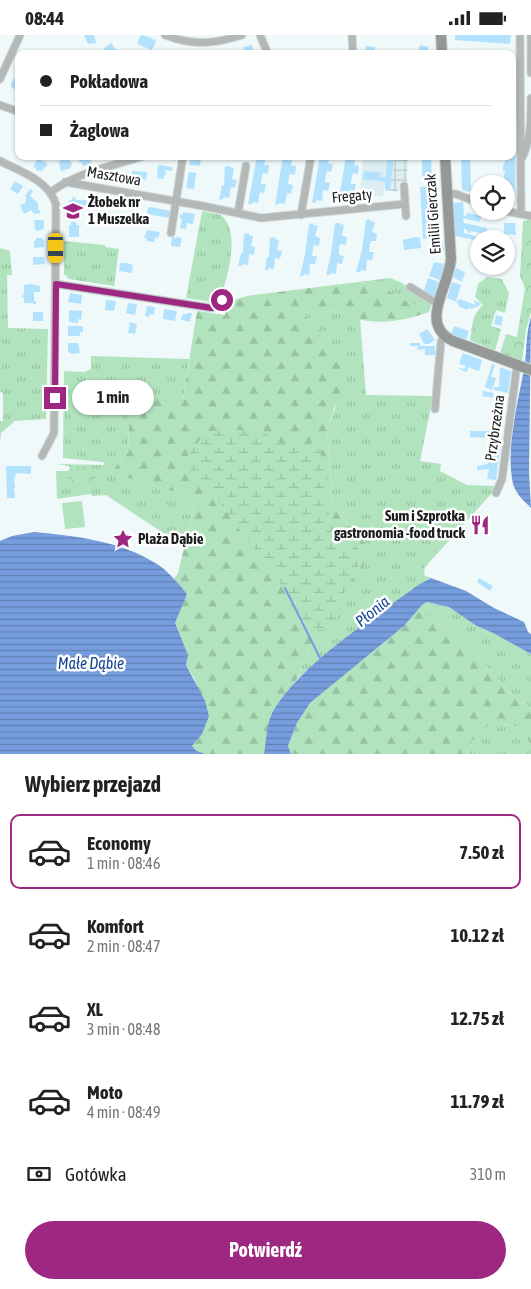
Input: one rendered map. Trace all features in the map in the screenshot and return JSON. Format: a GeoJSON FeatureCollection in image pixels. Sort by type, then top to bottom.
{"type":"FeatureCollection","features":[{"type":"Feature","properties":{"kind":"street"},"geometry":{"type":"LineString","coordinates":[[0,79],[20,35]]}},
{"type":"Feature","properties":{"kind":"street"},"geometry":{"type":"LineString","coordinates":[[165,35],[188,42],[209,44],[242,35]]}},
{"type":"Feature","properties":{"kind":"street"},"geometry":{"type":"LineString","coordinates":[[260,35],[266,50]]}},
{"type":"Feature","properties":{"kind":"street"},"geometry":{"type":"LineString","coordinates":[[352,35],[353,50]]}},
{"type":"Feature","properties":{"kind":"street"},"geometry":{"type":"LineString","coordinates":[[441,35],[442,50]]}},
{"type":"Feature","properties":{"kind":"street"},"geometry":{"type":"LineString","coordinates":[[520,35],[520,214]]}},
{"type":"Feature","properties":{"kind":"street"},"geometry":{"type":"LineString","coordinates":[[530,35],[531,73]]}},
{"type":"Feature","properties":{"kind":"street"},"geometry":{"type":"LineString","coordinates":[[521,161],[531,139],[531,98]]}},
{"type":"Feature","properties":{"kind":"street"},"geometry":{"type":"LineString","coordinates":[[0,105],[15,111]]}},
{"type":"Feature","properties":{"kind":"street"},"geometry":{"type":"LineString","coordinates":[[516,136],[531,139]]}},
{"type":"Feature","properties":{"kind":"street"},"geometry":{"type":"LineString","coordinates":[[65,182],[130,160]]}},
{"type":"Feature","properties":{"kind":"street"},"geometry":{"type":"LineString","coordinates":[[170,233],[182,160]]}},
{"type":"Feature","properties":{"kind":"street"},"geometry":{"type":"LineString","coordinates":[[301,215],[310,160]]}},
{"type":"Feature","properties":{"kind":"street","name":"Emilii Gierczak"},"geometry":{"type":"LineString","coordinates":[[444,336],[438,328],[436,321],[438,304],[451,259],[445,160]]}},
{"type":"Feature","properties":{"kind":"street"},"geometry":{"type":"LineString","coordinates":[[0,161],[40,183],[51,193],[56,205],[54,433],[42,456]]}},
{"type":"Feature","properties":{"kind":"street"},"geometry":{"type":"LineString","coordinates":[[238,213],[246,166]]}},
{"type":"Feature","properties":{"kind":"street","name":"Masztowa"},"geometry":{"type":"LineString","coordinates":[[51,193],[65,182],[202,205]]}},
{"type":"Feature","properties":{"kind":"street"},"geometry":{"type":"LineString","coordinates":[[404,186],[406,216]]}},
{"type":"Feature","properties":{"kind":"street"},"geometry":{"type":"LineString","coordinates":[[446,193],[456,194],[470,199]]}},
{"type":"Feature","properties":{"kind":"street","name":"Fregaty"},"geometry":{"type":"LineString","coordinates":[[202,205],[261,218],[405,204]]}},
{"type":"Feature","properties":{"kind":"street"},"geometry":{"type":"LineString","coordinates":[[515,213],[531,216]]}},
{"type":"Feature","properties":{"kind":"street"},"geometry":{"type":"LineString","coordinates":[[56,284],[212,308],[220,305],[224,293]]}},
{"type":"Feature","properties":{"kind":"street"},"geometry":{"type":"LineString","coordinates":[[410,287],[438,304]]}},
{"type":"Feature","properties":{"kind":"street"},"geometry":{"type":"LineString","coordinates":[[435,409],[441,341],[444,336],[523,367]]}},
{"type":"Feature","properties":{"kind":"street","name":"Przybrzeżna"},"geometry":{"type":"LineString","coordinates":[[496,493],[502,479],[523,367]]}},
{"type":"Feature","properties":{"kind":"shaded area"},"geometry":{"type":"Polygon","coordinates":[[[363,160],[394,160],[393,171],[387,171],[383,197],[360,194],[363,160]]]}},
{"type":"Feature","properties":{"kind":"shaded area"},"geometry":{"type":"Polygon","coordinates":[[[394,160],[408,160],[407,182],[399,182],[398,192],[385,190],[387,170],[393,171],[394,160]]]}},
{"type":"Feature","properties":{"kind":"green space"},"geometry":{"type":"Polygon","coordinates":[[[202,211],[221,215],[228,224],[232,240],[230,260],[222,294],[218,294],[216,300],[212,302],[186,298],[202,211]]]}},
{"type":"Feature","properties":{"kind":"green space"},"geometry":{"type":"Polygon","coordinates":[[[531,220],[531,312],[526,330],[522,361],[500,354],[506,334],[517,337],[525,288],[520,276],[523,221],[531,220]]]}},
{"type":"Feature","properties":{"kind":"green space"},"geometry":{"type":"Polygon","coordinates":[[[64,241],[105,245],[105,247],[119,249],[114,286],[69,279],[64,274],[64,241]]]}},
{"type":"Feature","properties":{"kind":"green space"},"geometry":{"type":"Polygon","coordinates":[[[0,248],[10,251],[12,275],[7,275],[8,328],[48,329],[46,419],[15,421],[1,433],[0,444],[0,421],[3,421],[3,393],[0,392],[0,248]]]}},
{"type":"Feature","properties":{"kind":"green space"},"geometry":{"type":"Polygon","coordinates":[[[487,277],[502,279],[509,293],[505,313],[496,310],[491,326],[501,329],[495,351],[470,340],[474,317],[483,305],[475,297],[478,284],[487,277]]]}},
{"type":"Feature","properties":{"kind":"green space"},"geometry":{"type":"Polygon","coordinates":[[[390,278],[402,283],[432,303],[429,312],[384,288],[358,282],[390,278]]]}},
{"type":"Feature","properties":{"kind":"green space"},"geometry":{"type":"Polygon","coordinates":[[[358,282],[384,288],[429,312],[403,319],[376,322],[358,319],[334,310],[316,306],[309,306],[304,311],[306,317],[343,352],[346,373],[327,430],[333,507],[372,551],[349,588],[301,602],[318,626],[297,679],[271,714],[264,754],[206,754],[197,751],[192,746],[202,734],[195,680],[186,665],[188,655],[174,623],[187,594],[174,579],[178,573],[196,498],[111,473],[128,450],[130,398],[183,399],[197,311],[225,315],[228,302],[247,296],[358,282]]]}},
{"type":"Feature","properties":{"kind":"green space"},"geometry":{"type":"Polygon","coordinates":[[[309,306],[320,306],[360,319],[366,395],[433,396],[420,461],[441,464],[440,471],[467,485],[495,486],[493,492],[425,567],[424,575],[431,578],[418,585],[322,657],[297,679],[318,626],[372,551],[333,507],[327,430],[335,409],[343,352],[306,317],[304,311],[309,306]]]}},
{"type":"Feature","properties":{"kind":"green space"},"geometry":{"type":"Polygon","coordinates":[[[91,356],[189,359],[183,400],[130,398],[128,450],[111,473],[196,498],[184,547],[106,495],[92,496],[91,494],[57,499],[56,471],[68,471],[70,468],[69,466],[56,464],[105,465],[103,462],[63,458],[64,371],[84,372],[91,369],[91,356]]]}},
{"type":"Feature","properties":{"kind":"green space"},"geometry":{"type":"Polygon","coordinates":[[[230,429],[265,433],[279,442],[298,445],[313,443],[319,449],[329,483],[326,490],[328,512],[364,555],[343,596],[334,629],[309,630],[273,571],[219,502],[195,482],[186,458],[207,432],[230,429]]]}},
{"type":"Feature","properties":{"kind":"green space"},"geometry":{"type":"Polygon","coordinates":[[[86,467],[92,468],[95,472],[95,481],[92,484],[78,485],[68,478],[72,470],[86,467]]]}},
{"type":"Feature","properties":{"kind":"green space"},"geometry":{"type":"Polygon","coordinates":[[[82,501],[85,527],[65,529],[62,503],[82,501]]]}},
{"type":"Feature","properties":{"kind":"green space"},"geometry":{"type":"Polygon","coordinates":[[[427,602],[449,607],[475,625],[531,654],[531,709],[507,690],[467,646],[418,609],[427,602]]]}},
{"type":"Feature","properties":{"kind":"green space"},"geometry":{"type":"Polygon","coordinates":[[[418,609],[467,646],[507,690],[531,709],[531,744],[520,727],[492,722],[471,742],[469,754],[291,754],[288,746],[297,723],[310,703],[404,626],[418,609]]]}},
{"type":"Feature","properties":{"kind":"green space"},"geometry":{"type":"Polygon","coordinates":[[[492,722],[520,727],[531,744],[531,754],[469,754],[471,742],[492,722]]]}},
{"type":"Feature","properties":{"kind":"water"},"geometry":{"type":"Polygon","coordinates":[[[531,317],[529,472],[531,508],[514,488],[511,454],[514,423],[531,317]]]}},
{"type":"Feature","properties":{"kind":"water","name":"Małe Dąbie"},"geometry":{"type":"Polygon","coordinates":[[[34,532],[98,541],[143,556],[173,577],[187,594],[175,623],[188,655],[186,665],[205,701],[209,716],[202,734],[192,746],[197,751],[206,754],[0,754],[0,541],[12,536],[34,532]]]}},
{"type":"Feature","properties":{"kind":"water"},"geometry":{"type":"Polygon","coordinates":[[[431,578],[466,591],[494,608],[524,622],[528,632],[531,634],[531,654],[475,625],[449,607],[427,602],[422,605],[404,626],[310,703],[297,723],[288,746],[291,754],[264,754],[270,717],[300,677],[338,643],[418,585],[431,578]]]}},
{"type":"Feature","properties":{"kind":"building"},"geometry":{"type":"Polygon","coordinates":[[[84,35],[94,35],[96,43],[88,44],[84,35]]]}},
{"type":"Feature","properties":{"kind":"building"},"geometry":{"type":"Polygon","coordinates":[[[141,35],[156,41],[152,50],[137,44],[141,35]]]}},
{"type":"Feature","properties":{"kind":"building"},"geometry":{"type":"Polygon","coordinates":[[[455,35],[511,35],[510,44],[455,40],[455,35]]]}},
{"type":"Feature","properties":{"kind":"building"},"geometry":{"type":"Polygon","coordinates":[[[111,43],[116,50],[104,50],[111,43]]]}},
{"type":"Feature","properties":{"kind":"building"},"geometry":{"type":"Polygon","coordinates":[[[252,45],[253,50],[244,50],[243,47],[252,45]]]}},
{"type":"Feature","properties":{"kind":"building"},"geometry":{"type":"Polygon","coordinates":[[[421,45],[428,47],[428,50],[419,50],[421,45]]]}},
{"type":"Feature","properties":{"kind":"building"},"geometry":{"type":"Polygon","coordinates":[[[366,46],[375,47],[375,50],[366,50],[366,46]]]}},
{"type":"Feature","properties":{"kind":"building"},"geometry":{"type":"Polygon","coordinates":[[[14,78],[15,78],[15,90],[10,86],[14,78]]]}},
{"type":"Feature","properties":{"kind":"building"},"geometry":{"type":"Polygon","coordinates":[[[37,160],[41,160],[48,164],[42,171],[36,170],[33,167],[37,160]]]}},
{"type":"Feature","properties":{"kind":"building"},"geometry":{"type":"Polygon","coordinates":[[[79,160],[91,160],[91,162],[85,166],[82,165],[82,162],[80,163],[79,160]]]}},
{"type":"Feature","properties":{"kind":"building"},"geometry":{"type":"Polygon","coordinates":[[[190,160],[201,160],[200,166],[189,165],[190,160]]]}},
{"type":"Feature","properties":{"kind":"building"},"geometry":{"type":"Polygon","coordinates":[[[256,160],[265,160],[264,165],[269,165],[268,174],[263,173],[261,181],[261,184],[266,184],[264,193],[260,192],[258,203],[248,204],[256,160]]]}},
{"type":"Feature","properties":{"kind":"building"},"geometry":{"type":"Polygon","coordinates":[[[282,160],[292,160],[291,165],[296,166],[295,175],[290,174],[289,176],[288,184],[293,185],[291,194],[287,193],[285,204],[279,203],[275,205],[282,160]]]}},
{"type":"Feature","properties":{"kind":"building"},"geometry":{"type":"Polygon","coordinates":[[[319,160],[329,160],[328,163],[333,164],[331,172],[327,171],[326,174],[325,182],[330,183],[328,191],[323,190],[322,201],[317,200],[312,203],[319,160]]]}},
{"type":"Feature","properties":{"kind":"building"},"geometry":{"type":"Polygon","coordinates":[[[345,160],[355,160],[354,165],[359,166],[358,174],[353,173],[351,181],[351,184],[356,184],[354,193],[349,192],[348,203],[342,202],[342,204],[338,204],[345,160]]]}},
{"type":"Feature","properties":{"kind":"building"},"geometry":{"type":"Polygon","coordinates":[[[387,160],[394,160],[390,191],[385,190],[385,182],[363,179],[364,171],[381,173],[380,177],[386,177],[387,160]]]}},
{"type":"Feature","properties":{"kind":"building"},"geometry":{"type":"Polygon","coordinates":[[[422,160],[431,160],[432,180],[422,180],[422,160]]]}},
{"type":"Feature","properties":{"kind":"building"},"geometry":{"type":"Polygon","coordinates":[[[461,160],[470,160],[469,192],[462,190],[461,160]]]}},
{"type":"Feature","properties":{"kind":"building"},"geometry":{"type":"Polygon","coordinates":[[[505,160],[516,160],[515,204],[515,175],[504,175],[505,160]]]}},
{"type":"Feature","properties":{"kind":"building"},"geometry":{"type":"Polygon","coordinates":[[[59,161],[71,161],[71,168],[61,171],[59,161]]]}},
{"type":"Feature","properties":{"kind":"building"},"geometry":{"type":"Polygon","coordinates":[[[158,165],[172,167],[172,171],[165,170],[166,175],[164,175],[164,179],[157,178],[158,165]]]}},
{"type":"Feature","properties":{"kind":"building"},"geometry":{"type":"Polygon","coordinates":[[[225,166],[234,168],[232,179],[237,180],[235,188],[231,187],[229,198],[224,197],[219,200],[222,185],[224,186],[225,166]]]}},
{"type":"Feature","properties":{"kind":"building"},"geometry":{"type":"Polygon","coordinates":[[[132,171],[147,172],[146,180],[143,179],[139,182],[138,179],[131,180],[132,171]]]}},
{"type":"Feature","properties":{"kind":"building"},"geometry":{"type":"Polygon","coordinates":[[[189,172],[196,173],[194,189],[186,188],[189,172]]]}},
{"type":"Feature","properties":{"kind":"building"},"geometry":{"type":"Polygon","coordinates":[[[129,173],[127,183],[113,181],[114,175],[124,175],[129,173]]]}},
{"type":"Feature","properties":{"kind":"building"},"geometry":{"type":"Polygon","coordinates":[[[15,181],[23,186],[18,194],[10,189],[15,181]]]}},
{"type":"Feature","properties":{"kind":"building"},"geometry":{"type":"Polygon","coordinates":[[[430,186],[430,189],[432,189],[432,215],[434,217],[432,217],[434,224],[433,232],[435,235],[434,238],[423,239],[420,187],[430,186]]]}},
{"type":"Feature","properties":{"kind":"building"},"geometry":{"type":"Polygon","coordinates":[[[30,189],[33,191],[30,196],[38,203],[40,213],[34,214],[31,210],[24,214],[20,206],[26,202],[27,198],[25,196],[30,189]]]}},
{"type":"Feature","properties":{"kind":"building"},"geometry":{"type":"Polygon","coordinates":[[[72,197],[76,198],[76,200],[98,201],[97,207],[89,207],[87,209],[87,207],[80,207],[80,215],[69,215],[69,200],[72,200],[72,197]]]}},
{"type":"Feature","properties":{"kind":"building"},"geometry":{"type":"Polygon","coordinates":[[[463,202],[464,216],[467,213],[470,214],[470,220],[463,218],[464,223],[487,228],[487,230],[470,230],[470,233],[468,233],[464,228],[464,233],[470,235],[470,239],[455,236],[452,204],[463,202]]]}},
{"type":"Feature","properties":{"kind":"building"},"geometry":{"type":"Polygon","coordinates":[[[148,208],[171,211],[169,218],[147,214],[148,208]]]}},
{"type":"Feature","properties":{"kind":"building"},"geometry":{"type":"Polygon","coordinates":[[[183,212],[195,214],[193,224],[187,223],[186,229],[180,228],[182,219],[180,219],[180,214],[183,215],[183,212]]]}},
{"type":"Feature","properties":{"kind":"building"},"geometry":{"type":"Polygon","coordinates":[[[370,219],[370,221],[375,222],[372,232],[377,234],[376,241],[371,241],[370,244],[369,252],[374,252],[372,260],[367,260],[366,271],[356,272],[362,250],[366,220],[370,219]]]}},
{"type":"Feature","properties":{"kind":"building"},"geometry":{"type":"Polygon","coordinates":[[[34,220],[44,220],[44,229],[37,231],[34,220]]]}},
{"type":"Feature","properties":{"kind":"building"},"geometry":{"type":"Polygon","coordinates":[[[71,222],[76,222],[76,225],[79,225],[79,237],[69,237],[69,225],[71,225],[71,222]]]}},
{"type":"Feature","properties":{"kind":"building"},"geometry":{"type":"Polygon","coordinates":[[[313,223],[313,225],[318,226],[315,236],[320,238],[319,246],[314,245],[313,248],[312,256],[317,256],[315,264],[310,264],[309,275],[304,274],[300,276],[309,224],[313,223]]]}},
{"type":"Feature","properties":{"kind":"building"},"geometry":{"type":"Polygon","coordinates":[[[335,223],[344,225],[342,236],[347,237],[346,245],[341,244],[339,247],[339,255],[344,256],[342,264],[337,263],[336,274],[330,273],[330,275],[326,275],[331,254],[335,223]]]}},
{"type":"Feature","properties":{"kind":"building"},"geometry":{"type":"Polygon","coordinates":[[[504,223],[515,223],[516,235],[515,230],[504,230],[504,223]]]}},
{"type":"Feature","properties":{"kind":"building"},"geometry":{"type":"Polygon","coordinates":[[[147,230],[160,232],[158,238],[155,237],[154,242],[146,241],[147,238],[144,238],[147,230]]]}},
{"type":"Feature","properties":{"kind":"building"},"geometry":{"type":"Polygon","coordinates":[[[249,233],[249,235],[253,236],[251,246],[255,247],[254,255],[249,254],[248,265],[242,264],[242,266],[238,266],[241,253],[243,253],[244,234],[249,233]]]}},
{"type":"Feature","properties":{"kind":"building"},"geometry":{"type":"Polygon","coordinates":[[[177,236],[182,239],[180,247],[171,246],[172,237],[177,238],[177,236]]]}},
{"type":"Feature","properties":{"kind":"building"},"geometry":{"type":"Polygon","coordinates":[[[275,237],[275,239],[279,240],[277,250],[282,251],[280,259],[275,258],[274,269],[268,268],[268,270],[265,270],[267,257],[269,257],[270,238],[275,237]]]}},
{"type":"Feature","properties":{"kind":"building"},"geometry":{"type":"Polygon","coordinates":[[[36,238],[44,240],[44,247],[34,248],[36,238]]]}},
{"type":"Feature","properties":{"kind":"building"},"geometry":{"type":"Polygon","coordinates":[[[420,238],[421,248],[404,250],[403,240],[420,238]]]}},
{"type":"Feature","properties":{"kind":"building"},"geometry":{"type":"Polygon","coordinates":[[[432,241],[443,242],[444,251],[433,251],[432,241]]]}},
{"type":"Feature","properties":{"kind":"building"},"geometry":{"type":"Polygon","coordinates":[[[33,257],[44,257],[45,264],[33,265],[33,257]]]}},
{"type":"Feature","properties":{"kind":"building"},"geometry":{"type":"Polygon","coordinates":[[[434,262],[445,264],[440,280],[429,276],[434,262]]]}},
{"type":"Feature","properties":{"kind":"building"},"geometry":{"type":"Polygon","coordinates":[[[120,263],[133,265],[132,273],[119,271],[120,263]]]}},
{"type":"Feature","properties":{"kind":"building"},"geometry":{"type":"Polygon","coordinates":[[[456,268],[465,272],[462,282],[453,277],[456,268]]]}},
{"type":"Feature","properties":{"kind":"building"},"geometry":{"type":"Polygon","coordinates":[[[428,278],[439,282],[434,298],[423,293],[428,278]]]}},
{"type":"Feature","properties":{"kind":"building"},"geometry":{"type":"Polygon","coordinates":[[[452,282],[461,285],[456,302],[447,298],[452,282]]]}},
{"type":"Feature","properties":{"kind":"building"},"geometry":{"type":"Polygon","coordinates":[[[24,285],[40,286],[40,292],[34,292],[36,304],[24,303],[24,297],[22,297],[24,285]]]}},
{"type":"Feature","properties":{"kind":"building"},"geometry":{"type":"Polygon","coordinates":[[[70,293],[82,295],[81,304],[68,302],[70,293]]]}},
{"type":"Feature","properties":{"kind":"building"},"geometry":{"type":"Polygon","coordinates":[[[460,299],[475,305],[474,300],[482,304],[467,310],[458,306],[459,304],[456,302],[460,299]]]}},
{"type":"Feature","properties":{"kind":"building"},"geometry":{"type":"Polygon","coordinates":[[[106,300],[116,301],[114,311],[105,310],[106,300]]]}},
{"type":"Feature","properties":{"kind":"building"},"geometry":{"type":"Polygon","coordinates":[[[128,303],[137,304],[135,315],[126,313],[128,303]]]}},
{"type":"Feature","properties":{"kind":"building"},"geometry":{"type":"Polygon","coordinates":[[[147,306],[155,307],[154,315],[145,316],[147,306]]]}},
{"type":"Feature","properties":{"kind":"building"},"geometry":{"type":"Polygon","coordinates":[[[164,309],[177,311],[175,321],[163,319],[164,309]]]}},
{"type":"Feature","properties":{"kind":"building"},"geometry":{"type":"Polygon","coordinates":[[[69,310],[82,311],[81,320],[78,319],[78,323],[69,322],[69,310]]]}},
{"type":"Feature","properties":{"kind":"building"},"geometry":{"type":"Polygon","coordinates":[[[33,312],[43,312],[43,321],[33,321],[33,312]]]}},
{"type":"Feature","properties":{"kind":"building"},"geometry":{"type":"Polygon","coordinates":[[[192,313],[190,322],[181,320],[183,314],[192,313]]]}},
{"type":"Feature","properties":{"kind":"building"},"geometry":{"type":"Polygon","coordinates":[[[496,315],[503,317],[501,326],[494,324],[496,315]]]}},
{"type":"Feature","properties":{"kind":"building"},"geometry":{"type":"Polygon","coordinates":[[[130,322],[137,324],[135,334],[128,333],[130,322]]]}},
{"type":"Feature","properties":{"kind":"building"},"geometry":{"type":"Polygon","coordinates":[[[68,326],[83,326],[83,332],[80,332],[80,336],[68,336],[68,326]]]}},
{"type":"Feature","properties":{"kind":"building"},"geometry":{"type":"Polygon","coordinates":[[[454,326],[469,331],[466,340],[451,334],[454,326]]]}},
{"type":"Feature","properties":{"kind":"building"},"geometry":{"type":"Polygon","coordinates":[[[427,329],[435,340],[429,344],[424,344],[419,334],[427,329]]]}},
{"type":"Feature","properties":{"kind":"building"},"geometry":{"type":"Polygon","coordinates":[[[68,343],[78,343],[80,353],[72,354],[68,352],[68,343]]]}},
{"type":"Feature","properties":{"kind":"building"},"geometry":{"type":"Polygon","coordinates":[[[410,343],[420,343],[420,346],[435,346],[435,355],[425,355],[425,349],[417,350],[418,346],[410,346],[410,343]]]}},
{"type":"Feature","properties":{"kind":"building"},"geometry":{"type":"Polygon","coordinates":[[[463,353],[482,360],[479,371],[468,367],[467,372],[459,369],[464,369],[466,366],[459,364],[463,353]]]}},
{"type":"Feature","properties":{"kind":"building"},"geometry":{"type":"Polygon","coordinates":[[[492,364],[495,365],[491,377],[496,378],[492,390],[485,387],[492,364]]]}},
{"type":"Feature","properties":{"kind":"building"},"geometry":{"type":"Polygon","coordinates":[[[500,367],[511,371],[508,393],[494,390],[494,387],[499,387],[500,367]]]}},
{"type":"Feature","properties":{"kind":"building"},"geometry":{"type":"Polygon","coordinates":[[[483,391],[494,393],[493,398],[482,396],[483,391]]]}},
{"type":"Feature","properties":{"kind":"building"},"geometry":{"type":"Polygon","coordinates":[[[496,407],[505,409],[503,422],[494,421],[496,407]]]}},
{"type":"Feature","properties":{"kind":"building"},"geometry":{"type":"Polygon","coordinates":[[[470,431],[489,431],[488,438],[470,437],[470,431]]]}},
{"type":"Feature","properties":{"kind":"building"},"geometry":{"type":"Polygon","coordinates":[[[494,432],[502,434],[496,480],[487,479],[489,469],[477,470],[477,466],[488,464],[494,432]]]}},
{"type":"Feature","properties":{"kind":"building"},"geometry":{"type":"Polygon","coordinates":[[[6,466],[31,466],[31,474],[16,473],[14,478],[15,498],[7,498],[6,466]]]}},
{"type":"Feature","properties":{"kind":"building"},"geometry":{"type":"Polygon","coordinates":[[[479,578],[493,586],[490,591],[477,582],[479,578]]]}},
{"type":"Feature","properties":{"kind":"waterway"},"geometry":{"type":"LineString","coordinates":[[285,588],[320,658]]}},
{"type":"Feature","properties":{"kind":"place","name":"Żłobek nr 1 Muszelka"},"geometry":{"type":"Point","coordinates":[73,211]}},
{"type":"Feature","properties":{"kind":"place","name":"Sum i Szprotka gastronomia -food truck"},"geometry":{"type":"Point","coordinates":[480,525]}},
{"type":"Feature","properties":{"kind":"place","name":"Plaża Dąbie"},"geometry":{"type":"Point","coordinates":[123,539]}},
{"type":"Feature","properties":{"kind":"route"},"geometry":{"type":"LineString","coordinates":[[55,398],[56,284],[212,308],[218,306],[222,300]]}},
{"type":"Feature","properties":{"kind":"water label","name":"Płonia"},"geometry":{"type":"Point","coordinates":[372,611]}}]}
